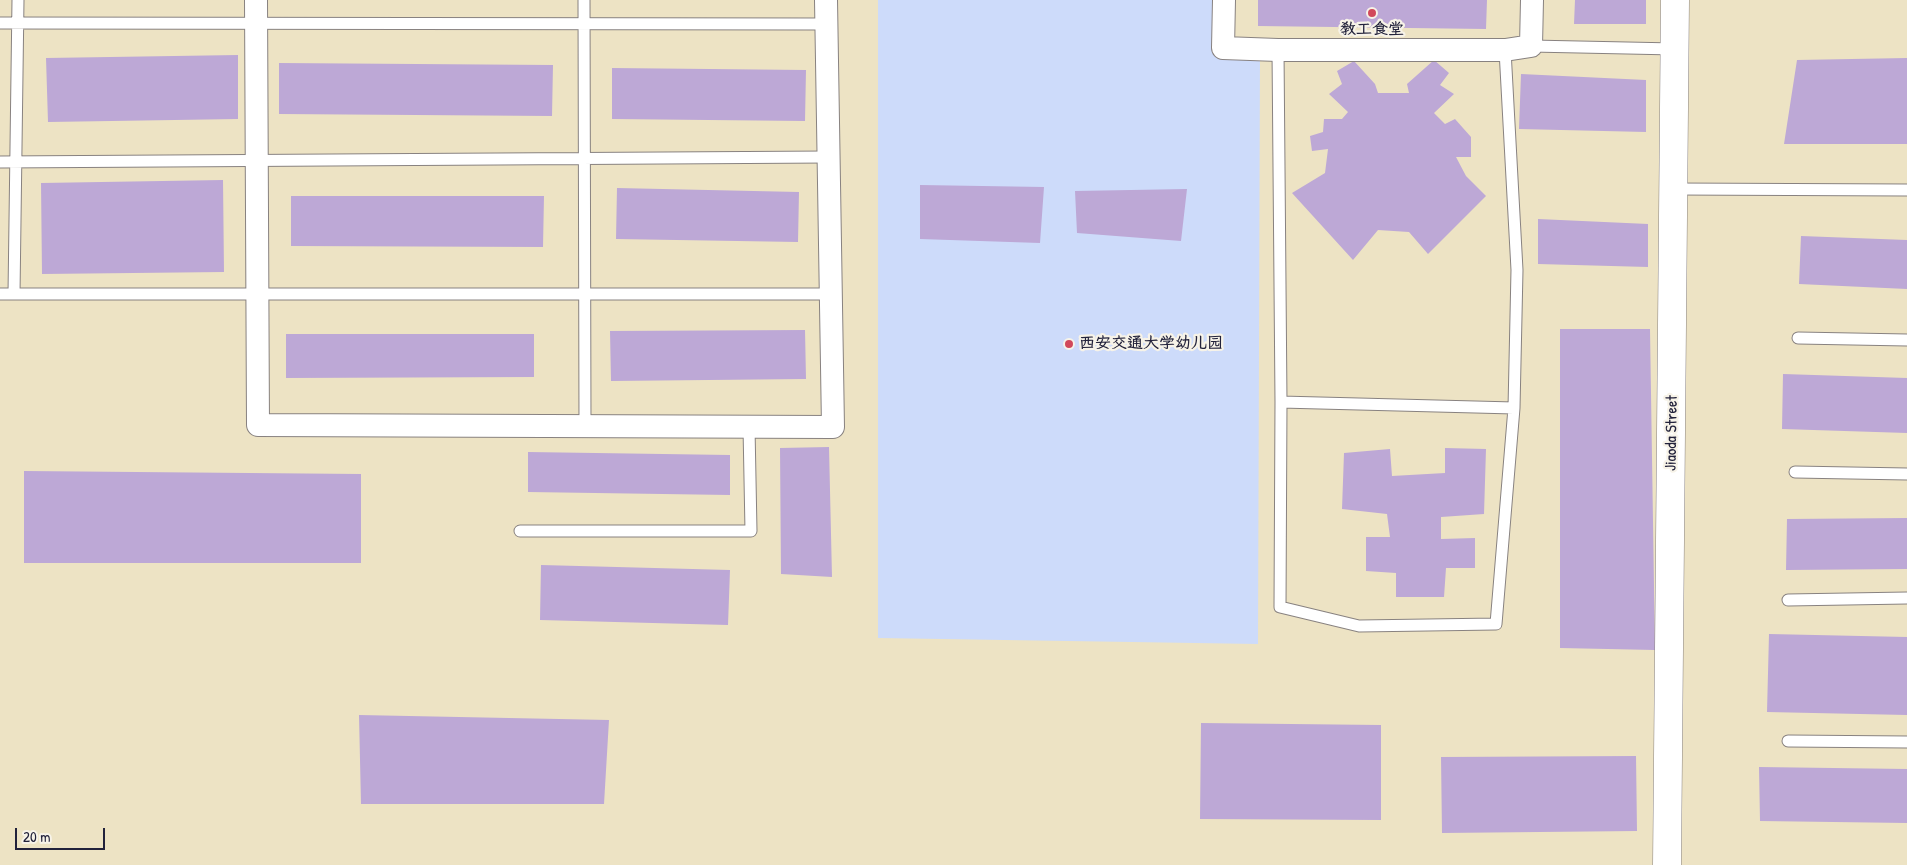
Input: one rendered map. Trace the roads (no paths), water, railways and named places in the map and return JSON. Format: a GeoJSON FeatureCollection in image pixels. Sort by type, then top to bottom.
{"type":"FeatureCollection","features":[{"type":"Feature","properties":{"kind":"street"},"geometry":{"type":"LineString","coordinates":[[256,0],[258,425],[833,427],[826,0]]}},
{"type":"Feature","properties":{"kind":"street"},"geometry":{"type":"LineString","coordinates":[[1224,0],[1223,48],[1278,50],[1505,50],[1531,46],[1532,0]]}},
{"type":"Feature","properties":{"kind":"street","name":"Jiaoda Street"},"geometry":{"type":"LineString","coordinates":[[1667,865],[1675,0]]}},
{"type":"Feature","properties":{"kind":"lane"},"geometry":{"type":"LineString","coordinates":[[14,294],[18,0]]}},
{"type":"Feature","properties":{"kind":"lane"},"geometry":{"type":"LineString","coordinates":[[584,0],[585,426]]}},
{"type":"Feature","properties":{"kind":"lane"},"geometry":{"type":"LineString","coordinates":[[0,23],[826,24]]}},
{"type":"Feature","properties":{"kind":"lane"},"geometry":{"type":"LineString","coordinates":[[1531,46],[1675,49]]}},
{"type":"Feature","properties":{"kind":"lane"},"geometry":{"type":"LineString","coordinates":[[1278,50],[1281,402],[1280,607],[1359,626],[1496,624],[1514,408],[1517,270],[1505,50]]}},
{"type":"Feature","properties":{"kind":"lane"},"geometry":{"type":"LineString","coordinates":[[0,162],[828,157]]}},
{"type":"Feature","properties":{"kind":"lane"},"geometry":{"type":"LineString","coordinates":[[1674,189],[1907,190]]}},
{"type":"Feature","properties":{"kind":"lane"},"geometry":{"type":"LineString","coordinates":[[0,294],[831,294]]}},
{"type":"Feature","properties":{"kind":"lane"},"geometry":{"type":"LineString","coordinates":[[1798,338],[1907,340]]}},
{"type":"Feature","properties":{"kind":"lane"},"geometry":{"type":"LineString","coordinates":[[1281,402],[1514,408]]}},
{"type":"Feature","properties":{"kind":"lane"},"geometry":{"type":"LineString","coordinates":[[520,531],[751,531],[749,427]]}},
{"type":"Feature","properties":{"kind":"lane"},"geometry":{"type":"LineString","coordinates":[[1795,472],[1907,474]]}},
{"type":"Feature","properties":{"kind":"lane"},"geometry":{"type":"LineString","coordinates":[[1788,600],[1907,598]]}},
{"type":"Feature","properties":{"kind":"lane"},"geometry":{"type":"LineString","coordinates":[[1788,741],[1907,742]]}},
{"type":"Feature","properties":{"kind":"place","name":"教工食堂"},"geometry":{"type":"Point","coordinates":[1372,13]}},
{"type":"Feature","properties":{"kind":"place","name":"西安交通大学幼儿园"},"geometry":{"type":"Point","coordinates":[1069,344]}}]}
